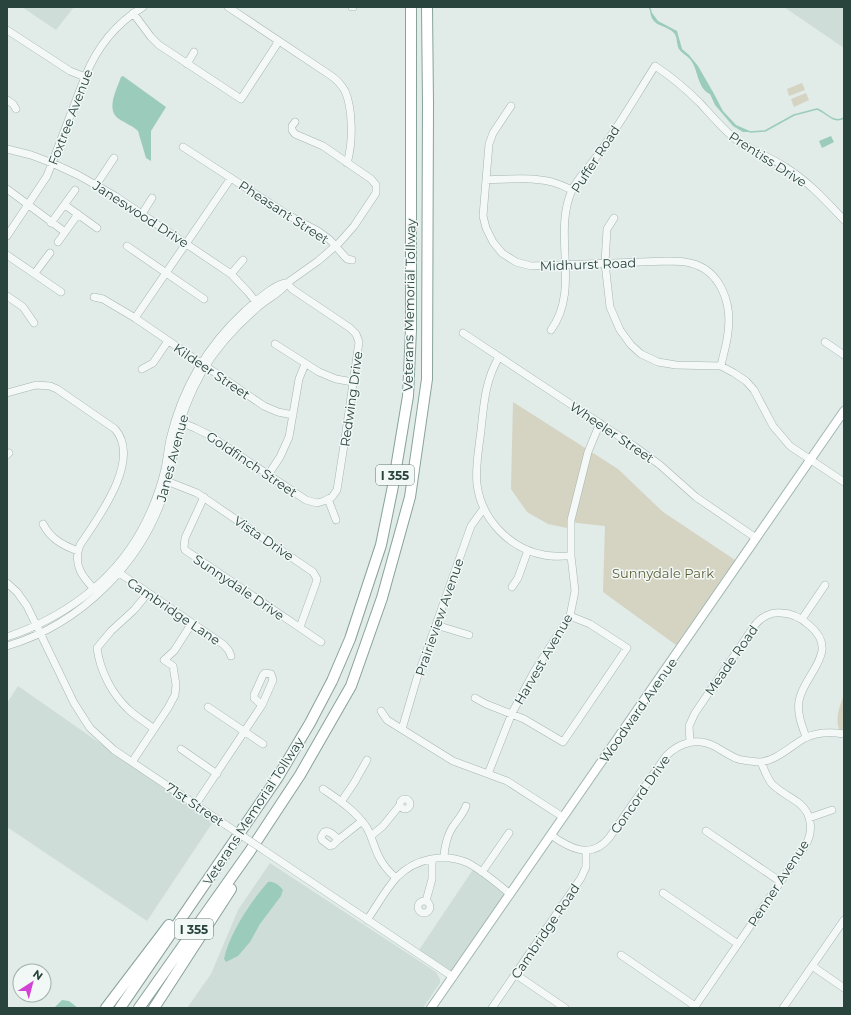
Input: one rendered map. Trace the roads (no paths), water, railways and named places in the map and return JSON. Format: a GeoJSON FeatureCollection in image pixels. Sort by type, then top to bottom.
{"type":"FeatureCollection","features":[{"type":"Feature","properties":{"kind":"highway","name":"Veterans Memorial Tollway"},"geometry":{"type":"LineString","coordinates":[[120,1008],[278,777],[321,702],[332,681],[350,639],[380,545],[393,486],[408,396],[411,330],[411,7]]}},
{"type":"Feature","properties":{"kind":"highway","name":"Veterans Memorial Tollway"},"geometry":{"type":"LineString","coordinates":[[139,1008],[250,851],[300,775],[351,686],[382,598],[410,497],[427,379],[427,7]]}},
{"type":"Feature","properties":{"kind":"highway"},"geometry":{"type":"LineString","coordinates":[[154,1008],[240,875],[250,851]]}},
{"type":"Feature","properties":{"kind":"highway"},"geometry":{"type":"LineString","coordinates":[[106,1008],[184,906],[197,896]]}},
{"type":"Feature","properties":{"kind":"main road","name":"Woodward Avenue"},"geometry":{"type":"LineString","coordinates":[[431,1008],[844,411]]}},
{"type":"Feature","properties":{"kind":"street","name":"Foxtree Avenue"},"geometry":{"type":"LineString","coordinates":[[7,236],[47,176],[84,77],[91,64],[110,34],[122,21],[143,7]]}},
{"type":"Feature","properties":{"kind":"street"},"geometry":{"type":"LineString","coordinates":[[228,7],[334,78],[345,92],[350,109],[351,144],[348,162],[323,146],[295,134],[292,130],[292,126],[295,122]]}},
{"type":"Feature","properties":{"kind":"street"},"geometry":{"type":"LineString","coordinates":[[133,13],[155,41],[241,99],[279,41]]}},
{"type":"Feature","properties":{"kind":"street"},"geometry":{"type":"LineString","coordinates":[[7,30],[70,71],[84,77]]}},
{"type":"Feature","properties":{"kind":"street"},"geometry":{"type":"LineString","coordinates":[[187,64],[194,52]]}},
{"type":"Feature","properties":{"kind":"street","name":"Puffer Road"},"geometry":{"type":"LineString","coordinates":[[551,330],[554,326],[562,303],[565,289],[564,224],[565,212],[572,190],[603,147],[655,66]]}},
{"type":"Feature","properties":{"kind":"street","name":"Prentiss Drive"},"geometry":{"type":"LineString","coordinates":[[655,66],[683,87],[722,128],[755,152],[792,172],[811,187],[844,220]]}},
{"type":"Feature","properties":{"kind":"street"},"geometry":{"type":"LineString","coordinates":[[7,100],[13,104],[16,109]]}},
{"type":"Feature","properties":{"kind":"street","name":"Midhurst Road"},"geometry":{"type":"LineString","coordinates":[[511,106],[490,140],[483,216],[492,242],[499,250],[511,259],[525,265],[539,267],[605,262],[681,261],[694,264],[710,273],[721,287],[728,306],[728,332],[721,366]]}},
{"type":"Feature","properties":{"kind":"street","name":"Pheasant Street"},"geometry":{"type":"LineString","coordinates":[[183,147],[288,215],[318,231],[330,240],[347,259],[352,260]]}},
{"type":"Feature","properties":{"kind":"street","name":"Janeswood Drive"},"geometry":{"type":"LineString","coordinates":[[7,149],[31,155],[52,163],[96,185],[231,274],[257,304]]}},
{"type":"Feature","properties":{"kind":"street"},"geometry":{"type":"LineString","coordinates":[[96,185],[114,158]]}},
{"type":"Feature","properties":{"kind":"street","name":"Janes Avenue"},"geometry":{"type":"LineString","coordinates":[[7,646],[40,633],[71,616],[116,571],[140,532],[165,481],[170,439],[178,422],[187,388],[204,364],[211,348],[228,328],[280,284],[287,283],[336,247],[349,233],[376,193],[376,185],[371,179],[348,162]]}},
{"type":"Feature","properties":{"kind":"street"},"geometry":{"type":"LineString","coordinates":[[135,318],[231,178]]}},
{"type":"Feature","properties":{"kind":"street"},"geometry":{"type":"LineString","coordinates":[[486,180],[537,180],[552,182],[572,190]]}},
{"type":"Feature","properties":{"kind":"street"},"geometry":{"type":"LineString","coordinates":[[7,189],[65,232]]}},
{"type":"Feature","properties":{"kind":"street"},"geometry":{"type":"LineString","coordinates":[[51,223],[75,190]]}},
{"type":"Feature","properties":{"kind":"street"},"geometry":{"type":"LineString","coordinates":[[142,214],[152,198]]}},
{"type":"Feature","properties":{"kind":"street"},"geometry":{"type":"LineString","coordinates":[[65,205],[97,228]]}},
{"type":"Feature","properties":{"kind":"street"},"geometry":{"type":"LineString","coordinates":[[58,242],[78,214]]}},
{"type":"Feature","properties":{"kind":"street"},"geometry":{"type":"LineString","coordinates":[[614,218],[607,230],[605,262],[610,307],[620,330],[635,350],[646,357],[663,364],[721,366],[734,373],[746,381],[757,395],[778,434],[796,451],[811,459],[844,482]]}},
{"type":"Feature","properties":{"kind":"street"},"geometry":{"type":"LineString","coordinates":[[127,246],[204,300]]}},
{"type":"Feature","properties":{"kind":"street"},"geometry":{"type":"LineString","coordinates":[[35,273],[50,253]]}},
{"type":"Feature","properties":{"kind":"street"},"geometry":{"type":"LineString","coordinates":[[7,255],[61,292]]}},
{"type":"Feature","properties":{"kind":"street"},"geometry":{"type":"LineString","coordinates":[[231,274],[244,260]]}},
{"type":"Feature","properties":{"kind":"street","name":"Redwing Drive"},"geometry":{"type":"LineString","coordinates":[[287,283],[292,289],[350,328],[354,332],[359,342],[337,490],[328,499]]}},
{"type":"Feature","properties":{"kind":"street"},"geometry":{"type":"LineString","coordinates":[[7,296],[23,307],[34,323]]}},
{"type":"Feature","properties":{"kind":"street","name":"Kildeer Street"},"geometry":{"type":"LineString","coordinates":[[94,297],[103,299],[135,318],[264,406],[278,412],[293,415]]}},
{"type":"Feature","properties":{"kind":"street","name":"Wheeler Street"},"geometry":{"type":"LineString","coordinates":[[463,333],[647,455],[696,497],[756,538]]}},
{"type":"Feature","properties":{"kind":"street"},"geometry":{"type":"LineString","coordinates":[[142,369],[153,363],[168,341]]}},
{"type":"Feature","properties":{"kind":"street"},"geometry":{"type":"LineString","coordinates":[[825,342],[844,355]]}},
{"type":"Feature","properties":{"kind":"street"},"geometry":{"type":"LineString","coordinates":[[275,344],[305,364],[328,376],[353,382]]}},
{"type":"Feature","properties":{"kind":"street"},"geometry":{"type":"LineString","coordinates":[[499,357],[492,368],[487,384],[477,462],[477,485],[484,508],[494,525],[503,535],[514,543],[528,550],[544,555],[571,556]]}},
{"type":"Feature","properties":{"kind":"street"},"geometry":{"type":"LineString","coordinates":[[268,475],[287,443],[291,430],[299,379],[305,364]]}},
{"type":"Feature","properties":{"kind":"street"},"geometry":{"type":"LineString","coordinates":[[7,394],[36,385],[53,387],[115,429],[120,435],[124,446],[124,452],[117,483],[106,506],[80,545],[78,551],[79,569],[82,576],[96,591]]}},
{"type":"Feature","properties":{"kind":"street","name":"Goldfinch Street"},"geometry":{"type":"LineString","coordinates":[[178,422],[209,435],[306,500],[317,503],[328,499]]}},
{"type":"Feature","properties":{"kind":"street","name":"Harvest Avenue"},"geometry":{"type":"LineString","coordinates":[[488,774],[512,713],[534,672],[570,616],[575,591],[570,531],[574,506],[588,452],[600,423]]}},
{"type":"Feature","properties":{"kind":"street","name":"Vista Drive"},"geometry":{"type":"LineString","coordinates":[[165,481],[191,490],[204,497],[311,570],[316,579],[316,583],[300,627]]}},
{"type":"Feature","properties":{"kind":"street","name":"Sunnydale Drive"},"geometry":{"type":"LineString","coordinates":[[204,497],[185,538],[185,550],[321,642]]}},
{"type":"Feature","properties":{"kind":"street"},"geometry":{"type":"LineString","coordinates":[[328,499],[336,520]]}},
{"type":"Feature","properties":{"kind":"street","name":"Prairieview Avenue"},"geometry":{"type":"LineString","coordinates":[[402,729],[417,678],[471,526],[484,508]]}},
{"type":"Feature","properties":{"kind":"street"},"geometry":{"type":"LineString","coordinates":[[43,524],[46,530],[58,542],[78,551]]}},
{"type":"Feature","properties":{"kind":"street"},"geometry":{"type":"LineString","coordinates":[[512,587],[518,578],[528,550]]}},
{"type":"Feature","properties":{"kind":"street","name":"Cambridge Lane"},"geometry":{"type":"LineString","coordinates":[[116,571],[224,646],[229,651],[231,656]]}},
{"type":"Feature","properties":{"kind":"street"},"geometry":{"type":"LineString","coordinates":[[806,738],[800,722],[799,702],[804,687],[820,659],[822,646],[816,632],[802,619],[826,585]]}},
{"type":"Feature","properties":{"kind":"street","name":"71st Street"},"geometry":{"type":"LineString","coordinates":[[9,588],[22,598],[74,703],[85,721],[105,742],[132,762],[453,977]]}},
{"type":"Feature","properties":{"kind":"street","name":"Janes Avenue"},"geometry":{"type":"LineString","coordinates":[[7,637],[36,626],[68,609],[96,591]]}},
{"type":"Feature","properties":{"kind":"street"},"geometry":{"type":"LineString","coordinates":[[148,593],[134,610],[95,648],[104,672],[116,695],[129,710],[154,729]]}},
{"type":"Feature","properties":{"kind":"street","name":"Meade Road"},"geometry":{"type":"LineString","coordinates":[[690,741],[689,726],[694,713],[758,622],[765,616],[776,612],[789,614],[802,619]]}},
{"type":"Feature","properties":{"kind":"street"},"geometry":{"type":"LineString","coordinates":[[475,698],[524,719],[563,742],[628,648],[590,624],[570,616]]}},
{"type":"Feature","properties":{"kind":"street"},"geometry":{"type":"LineString","coordinates":[[132,762],[175,695],[176,685],[173,666],[164,660],[174,651],[192,623]]}},
{"type":"Feature","properties":{"kind":"street"},"geometry":{"type":"LineString","coordinates":[[436,625],[469,635]]}},
{"type":"Feature","properties":{"kind":"street"},"geometry":{"type":"LineString","coordinates":[[196,804],[262,705]]}},
{"type":"Feature","properties":{"kind":"street"},"geometry":{"type":"LineString","coordinates":[[208,707],[263,744]]}},
{"type":"Feature","properties":{"kind":"street"},"geometry":{"type":"LineString","coordinates":[[381,711],[387,720],[452,761],[513,784],[563,817]]}},
{"type":"Feature","properties":{"kind":"street"},"geometry":{"type":"LineString","coordinates":[[690,741],[712,745],[738,759],[762,762],[818,733],[844,734]]}},
{"type":"Feature","properties":{"kind":"street","name":"Concord Drive"},"geometry":{"type":"LineString","coordinates":[[586,850],[598,847],[607,841],[666,756],[675,748],[690,741]]}},
{"type":"Feature","properties":{"kind":"street"},"geometry":{"type":"LineString","coordinates":[[181,749],[217,774]]}},
{"type":"Feature","properties":{"kind":"street"},"geometry":{"type":"LineString","coordinates":[[341,802],[367,760]]}},
{"type":"Feature","properties":{"kind":"street"},"geometry":{"type":"LineString","coordinates":[[762,762],[771,783],[800,804],[809,818],[832,810]]}},
{"type":"Feature","properties":{"kind":"street"},"geometry":{"type":"LineString","coordinates":[[323,789],[356,814],[362,821],[371,836],[379,857],[390,873],[396,878]]}},
{"type":"Feature","properties":{"kind":"street"},"geometry":{"type":"LineString","coordinates":[[371,836],[383,826],[400,805]]}},
{"type":"Feature","properties":{"kind":"street"},"geometry":{"type":"LineString","coordinates":[[444,858],[444,851],[451,829],[463,814],[466,806]]}},
{"type":"Feature","properties":{"kind":"street","name":"Penner Avenue"},"geometry":{"type":"LineString","coordinates":[[695,1007],[808,842],[811,822],[809,818]]}},
{"type":"Feature","properties":{"kind":"street"},"geometry":{"type":"LineString","coordinates":[[338,840],[362,821]]}},
{"type":"Feature","properties":{"kind":"street"},"geometry":{"type":"LineString","coordinates":[[706,831],[781,882]]}},
{"type":"Feature","properties":{"kind":"street"},"geometry":{"type":"LineString","coordinates":[[482,872],[509,833]]}},
{"type":"Feature","properties":{"kind":"street"},"geometry":{"type":"LineString","coordinates":[[551,835],[577,850],[586,850]]}},
{"type":"Feature","properties":{"kind":"street","name":"Cambridge Road"},"geometry":{"type":"LineString","coordinates":[[492,1008],[581,878],[586,867],[586,850]]}},
{"type":"Feature","properties":{"kind":"street"},"geometry":{"type":"LineString","coordinates":[[426,901],[432,879],[432,858]]}},
{"type":"Feature","properties":{"kind":"street"},"geometry":{"type":"LineString","coordinates":[[367,920],[396,878],[412,866],[432,858],[463,861],[482,872],[510,894]]}},
{"type":"Feature","properties":{"kind":"street"},"geometry":{"type":"LineString","coordinates":[[663,892],[738,944]]}},
{"type":"Feature","properties":{"kind":"street"},"geometry":{"type":"LineString","coordinates":[[783,1008],[844,920]]}},
{"type":"Feature","properties":{"kind":"street"},"geometry":{"type":"LineString","coordinates":[[621,955],[695,1007]]}},
{"type":"Feature","properties":{"kind":"street"},"geometry":{"type":"LineString","coordinates":[[812,966],[844,988]]}},
{"type":"Feature","properties":{"kind":"street"},"geometry":{"type":"LineString","coordinates":[[516,974],[565,1008]]}},
{"type":"Feature","properties":{"kind":"waterway"},"geometry":{"type":"LineString","coordinates":[[649,7],[651,11]]}},
{"type":"Feature","properties":{"kind":"waterway"},"geometry":{"type":"LineString","coordinates":[[750,132],[765,131],[794,115],[817,109],[833,119],[836,120],[844,118]]}},
{"type":"Feature","properties":{"kind":"park label","name":"Sunnydale Park"},"geometry":{"type":"Point","coordinates":[663,573]}}]}
